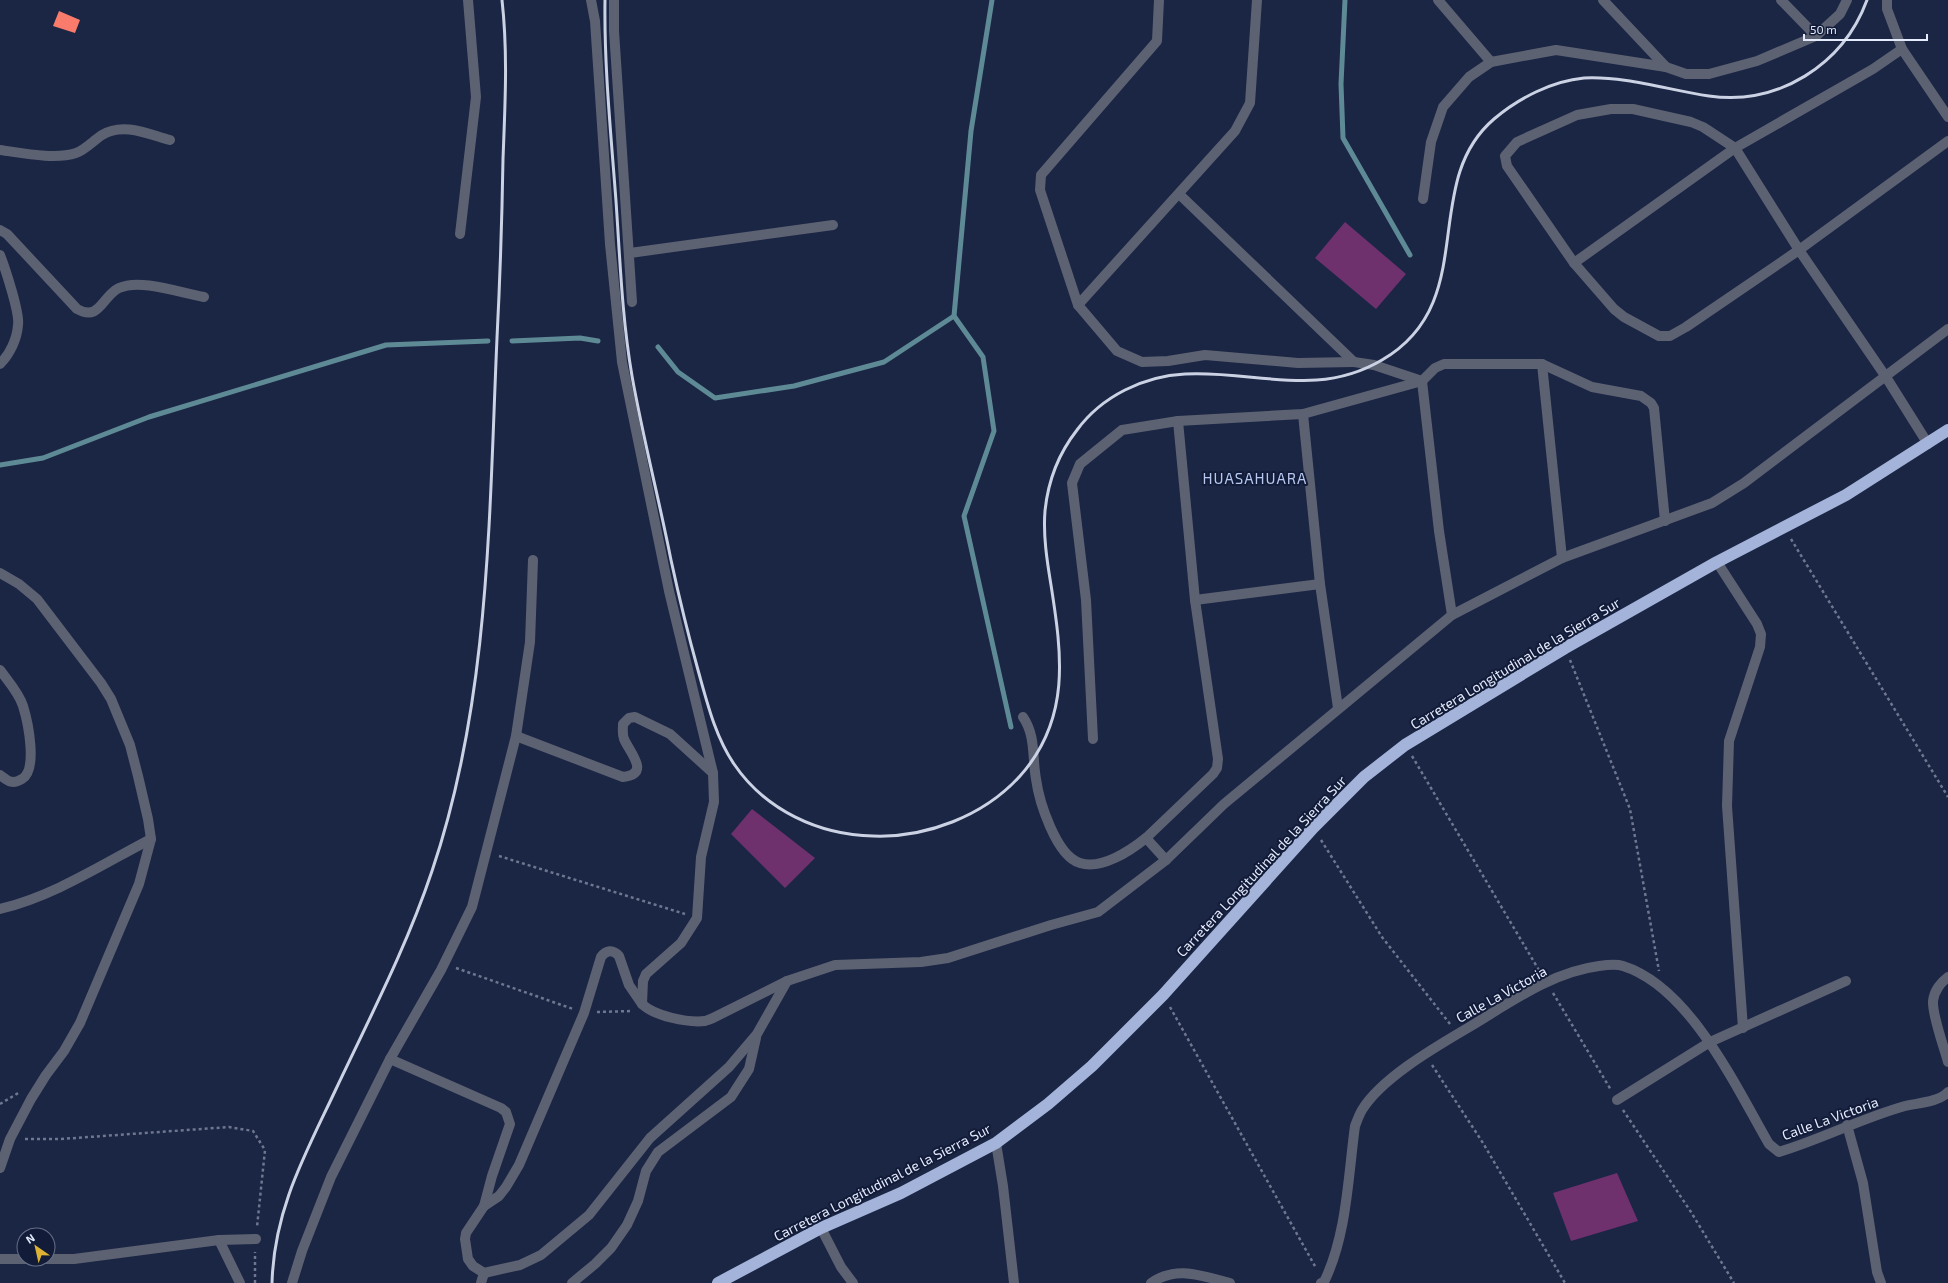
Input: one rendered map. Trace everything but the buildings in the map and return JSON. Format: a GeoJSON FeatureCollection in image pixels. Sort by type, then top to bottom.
{"type":"FeatureCollection","features":[{"type":"Feature","properties":{"kind":"highway","name":"Carretera Longitudinal de la Sierra Sur"},"geometry":{"type":"LineString","coordinates":[[718,1283],[822,1228],[901,1193],[996,1143],[1048,1104],[1092,1066],[1163,995],[1313,828],[1364,777],[1405,745],[1565,648],[1717,562],[1846,495],[1948,430]]}},
{"type":"Feature","properties":{"kind":"street"},"geometry":{"type":"LineString","coordinates":[[460,234],[476,97],[468,0]]}},
{"type":"Feature","properties":{"kind":"street"},"geometry":{"type":"LineString","coordinates":[[591,0],[595,21],[612,276],[618,333],[630,402],[669,591],[713,773],[714,802],[700,857],[697,918],[681,943],[646,974],[643,981],[645,1007]]}},
{"type":"Feature","properties":{"kind":"street"},"geometry":{"type":"LineString","coordinates":[[614,0],[614,31],[630,253],[632,302]]}},
{"type":"Feature","properties":{"kind":"street"},"geometry":{"type":"LineString","coordinates":[[1159,0],[1157,41],[1041,175],[1040,190],[1078,305],[1117,351],[1142,362],[1168,361],[1205,355],[1298,363],[1354,362],[1374,365],[1422,381]]}},
{"type":"Feature","properties":{"kind":"street"},"geometry":{"type":"LineString","coordinates":[[1078,305],[1235,131],[1250,103],[1257,0]]}},
{"type":"Feature","properties":{"kind":"street"},"geometry":{"type":"LineString","coordinates":[[1438,0],[1491,62]]}},
{"type":"Feature","properties":{"kind":"street"},"geometry":{"type":"LineString","coordinates":[[1603,0],[1666,67]]}},
{"type":"Feature","properties":{"kind":"street"},"geometry":{"type":"LineString","coordinates":[[1781,0],[1816,36]]}},
{"type":"Feature","properties":{"kind":"street"},"geometry":{"type":"LineString","coordinates":[[1423,199],[1431,142],[1443,107],[1469,77],[1491,62],[1556,50],[1666,67],[1682,73],[1697,75],[1726,70],[1757,61],[1816,36],[1840,14],[1847,0]]}},
{"type":"Feature","properties":{"kind":"street"},"geometry":{"type":"LineString","coordinates":[[1887,0],[1887,10],[1902,49],[1948,117]]}},
{"type":"Feature","properties":{"kind":"street"},"geometry":{"type":"LineString","coordinates":[[1574,263],[1735,148],[1872,69],[1902,49]]}},
{"type":"Feature","properties":{"kind":"street"},"geometry":{"type":"LineString","coordinates":[[1928,444],[1886,377],[1799,250],[1735,148],[1703,127],[1691,122],[1633,109],[1611,109],[1577,115],[1517,142],[1505,156],[1507,166],[1574,263],[1614,309],[1624,317],[1659,336],[1670,336],[1686,327],[1799,250],[1948,141]]}},
{"type":"Feature","properties":{"kind":"street"},"geometry":{"type":"LineString","coordinates":[[0,150],[45,156],[77,153],[104,134],[121,129],[134,130],[170,140]]}},
{"type":"Feature","properties":{"kind":"street"},"geometry":{"type":"LineString","coordinates":[[1179,194],[1354,362]]}},
{"type":"Feature","properties":{"kind":"street"},"geometry":{"type":"LineString","coordinates":[[630,253],[833,225]]}},
{"type":"Feature","properties":{"kind":"street"},"geometry":{"type":"LineString","coordinates":[[0,230],[7,234],[78,309],[86,314],[91,314],[96,310],[118,288],[136,283],[204,297]]}},
{"type":"Feature","properties":{"kind":"street"},"geometry":{"type":"LineString","coordinates":[[0,255],[6,272],[18,323],[14,343],[6,358],[0,364]]}},
{"type":"Feature","properties":{"kind":"street"},"geometry":{"type":"LineString","coordinates":[[612,276],[630,265]]}},
{"type":"Feature","properties":{"kind":"street"},"geometry":{"type":"LineString","coordinates":[[484,1206],[498,1196],[506,1187],[519,1165],[584,1013],[601,957],[609,951],[616,952],[622,960],[629,985],[645,1007],[679,1020],[704,1021],[786,982],[835,966],[921,962],[948,958],[1051,925],[1098,912],[1166,860],[1224,804],[1452,615],[1562,558],[1712,503],[1744,483],[1948,329]]}},
{"type":"Feature","properties":{"kind":"street"},"geometry":{"type":"LineString","coordinates":[[1093,739],[1086,600],[1072,483],[1080,464],[1122,430],[1178,421],[1303,414],[1422,381],[1435,368],[1444,364],[1542,364],[1592,387],[1641,396],[1651,403],[1654,408],[1665,521]]}},
{"type":"Feature","properties":{"kind":"street"},"geometry":{"type":"LineString","coordinates":[[1542,364],[1562,558]]}},
{"type":"Feature","properties":{"kind":"street"},"geometry":{"type":"LineString","coordinates":[[1422,381],[1439,531],[1452,615]]}},
{"type":"Feature","properties":{"kind":"street"},"geometry":{"type":"LineString","coordinates":[[1303,414],[1320,584],[1338,708]]}},
{"type":"Feature","properties":{"kind":"street"},"geometry":{"type":"LineString","coordinates":[[1024,717],[1032,736],[1035,777],[1043,808],[1059,842],[1072,859],[1079,863],[1094,864],[1119,856],[1146,838],[1213,774],[1217,768],[1218,759],[1195,600],[1178,421]]}},
{"type":"Feature","properties":{"kind":"street"},"geometry":{"type":"LineString","coordinates":[[292,1283],[302,1251],[331,1177],[390,1059],[443,964],[472,907],[516,736],[530,642],[533,560]]}},
{"type":"Feature","properties":{"kind":"street"},"geometry":{"type":"LineString","coordinates":[[1717,562],[1757,624],[1761,634],[1760,647],[1729,741],[1728,806],[1743,1028]]}},
{"type":"Feature","properties":{"kind":"street"},"geometry":{"type":"LineString","coordinates":[[0,573],[20,584],[37,599],[101,683],[111,699],[130,745],[148,819],[151,839],[139,884],[80,1023],[64,1051],[42,1081],[10,1139],[0,1168]]}},
{"type":"Feature","properties":{"kind":"street"},"geometry":{"type":"LineString","coordinates":[[1195,600],[1320,584]]}},
{"type":"Feature","properties":{"kind":"street"},"geometry":{"type":"LineString","coordinates":[[0,670],[23,706],[32,756],[28,772],[24,778],[16,782],[9,782],[0,775]]}},
{"type":"Feature","properties":{"kind":"street"},"geometry":{"type":"LineString","coordinates":[[516,736],[623,777],[630,776],[636,772],[638,767],[624,740],[623,724],[629,718],[634,717],[670,734],[713,773]]}},
{"type":"Feature","properties":{"kind":"street"},"geometry":{"type":"LineString","coordinates":[[1146,838],[1166,860]]}},
{"type":"Feature","properties":{"kind":"street"},"geometry":{"type":"LineString","coordinates":[[0,909],[25,903],[50,893],[151,839]]}},
{"type":"Feature","properties":{"kind":"street","name":"Calle La Victoria"},"geometry":{"type":"LineString","coordinates":[[1322,1282],[1334,1262],[1339,1243],[1355,1126],[1362,1110],[1379,1089],[1425,1054],[1458,1034],[1546,982],[1573,972],[1592,968],[1622,966],[1642,974],[1663,987],[1710,1042],[1769,1144],[1779,1152],[1848,1125],[1904,1106],[1939,1098],[1948,1092]]}},
{"type":"Feature","properties":{"kind":"street"},"geometry":{"type":"LineString","coordinates":[[1948,977],[1936,990],[1933,1001],[1941,1043],[1948,1062]]}},
{"type":"Feature","properties":{"kind":"street"},"geometry":{"type":"LineString","coordinates":[[390,1059],[501,1108],[506,1112],[510,1124],[492,1176],[484,1206],[466,1233],[464,1244],[468,1259],[483,1278],[520,1265],[541,1255],[589,1215],[650,1138],[729,1067],[757,1034],[786,982]]}},
{"type":"Feature","properties":{"kind":"street"},"geometry":{"type":"LineString","coordinates":[[1617,1100],[1710,1042],[1846,982]]}},
{"type":"Feature","properties":{"kind":"street"},"geometry":{"type":"LineString","coordinates":[[572,1283],[595,1264],[611,1248],[627,1224],[638,1201],[646,1171],[658,1152],[731,1096],[749,1068],[757,1034]]}},
{"type":"Feature","properties":{"kind":"street"},"geometry":{"type":"LineString","coordinates":[[1848,1125],[1863,1183],[1877,1272],[1881,1283]]}},
{"type":"Feature","properties":{"kind":"street"},"geometry":{"type":"LineString","coordinates":[[996,1143],[1003,1186],[1014,1283]]}},
{"type":"Feature","properties":{"kind":"street"},"geometry":{"type":"LineString","coordinates":[[822,1228],[842,1267],[853,1283]]}},
{"type":"Feature","properties":{"kind":"street"},"geometry":{"type":"LineString","coordinates":[[0,1259],[74,1259],[219,1240],[256,1239]]}},
{"type":"Feature","properties":{"kind":"street"},"geometry":{"type":"LineString","coordinates":[[219,1240],[240,1283]]}},
{"type":"Feature","properties":{"kind":"street"},"geometry":{"type":"LineString","coordinates":[[1151,1283],[1162,1276],[1174,1273],[1189,1273],[1230,1283]]}},
{"type":"Feature","properties":{"kind":"path"},"geometry":{"type":"LineString","coordinates":[[1785,528],[1948,797]]}},
{"type":"Feature","properties":{"kind":"path"},"geometry":{"type":"LineString","coordinates":[[1565,648],[1630,809],[1663,987]]}},
{"type":"Feature","properties":{"kind":"path"},"geometry":{"type":"LineString","coordinates":[[1405,745],[1617,1100],[1734,1283]]}},
{"type":"Feature","properties":{"kind":"path"},"geometry":{"type":"LineString","coordinates":[[1313,828],[1382,937],[1458,1034]]}},
{"type":"Feature","properties":{"kind":"path"},"geometry":{"type":"LineString","coordinates":[[487,852],[697,918]]}},
{"type":"Feature","properties":{"kind":"path"},"geometry":{"type":"LineString","coordinates":[[443,964],[584,1013],[645,1007]]}},
{"type":"Feature","properties":{"kind":"path"},"geometry":{"type":"LineString","coordinates":[[1163,995],[1322,1282]]}},
{"type":"Feature","properties":{"kind":"path"},"geometry":{"type":"LineString","coordinates":[[1425,1054],[1483,1143],[1565,1283]]}},
{"type":"Feature","properties":{"kind":"path"},"geometry":{"type":"LineString","coordinates":[[10,1139],[62,1139],[229,1127],[253,1131],[265,1150],[256,1239],[255,1283]]}},
{"type":"Feature","properties":{"kind":"shaded area"},"geometry":{"type":"Polygon","coordinates":[[[1345,222],[1406,274],[1376,309],[1315,258],[1345,222]]]}},
{"type":"Feature","properties":{"kind":"shaded area"},"geometry":{"type":"Polygon","coordinates":[[[752,809],[815,858],[785,888],[731,834],[752,809]]]}},
{"type":"Feature","properties":{"kind":"shaded area"},"geometry":{"type":"Polygon","coordinates":[[[1617,1173],[1638,1221],[1571,1241],[1553,1193],[1617,1173]]]}},
{"type":"Feature","properties":{"kind":"waterway"},"geometry":{"type":"LineString","coordinates":[[992,0],[971,131],[954,316],[983,357],[994,431],[964,516],[1011,727]]}},
{"type":"Feature","properties":{"kind":"waterway"},"geometry":{"type":"LineString","coordinates":[[1345,0],[1341,84],[1343,138],[1410,255]]}},
{"type":"Feature","properties":{"kind":"waterway"},"geometry":{"type":"LineString","coordinates":[[658,347],[678,372],[715,398],[794,386],[884,362],[954,316]]}},
{"type":"Feature","properties":{"kind":"waterway"},"geometry":{"type":"LineString","coordinates":[[512,341],[580,338],[598,341]]}},
{"type":"Feature","properties":{"kind":"waterway"},"geometry":{"type":"LineString","coordinates":[[0,465],[43,458],[149,417],[386,345],[488,341]]}},
{"type":"Feature","properties":{"kind":"railway"},"geometry":{"type":"LineString","coordinates":[[272,1283],[278,1231],[293,1183],[313,1137],[400,954],[422,899],[432,871],[451,806],[466,741],[476,674],[483,608],[492,473],[505,99],[505,40],[502,0]]}},
{"type":"Feature","properties":{"kind":"railway"},"geometry":{"type":"LineString","coordinates":[[605,0],[608,100],[622,288],[632,376],[674,574],[708,706],[727,753],[734,764],[761,795],[777,807],[813,825],[853,835],[873,836],[893,836],[933,828],[953,822],[989,803],[1006,790],[1020,776],[1036,754],[1048,732],[1055,709],[1059,685],[1059,661],[1058,636],[1045,539],[1046,500],[1055,468],[1065,448],[1077,430],[1099,407],[1125,390],[1154,379],[1170,376],[1185,374],[1211,374],[1309,381],[1333,378],[1357,372],[1382,360],[1412,336],[1431,307],[1441,275],[1458,176],[1471,146],[1494,119],[1504,111],[1514,104],[1548,87],[1584,78],[1631,81],[1709,96],[1735,97],[1759,94],[1783,87],[1805,76],[1825,62],[1842,44],[1856,23],[1867,0]]}},
{"type":"Feature","properties":{"kind":"district","name":"HUASAHUARA"},"geometry":{"type":"Point","coordinates":[1255,478]}}]}
